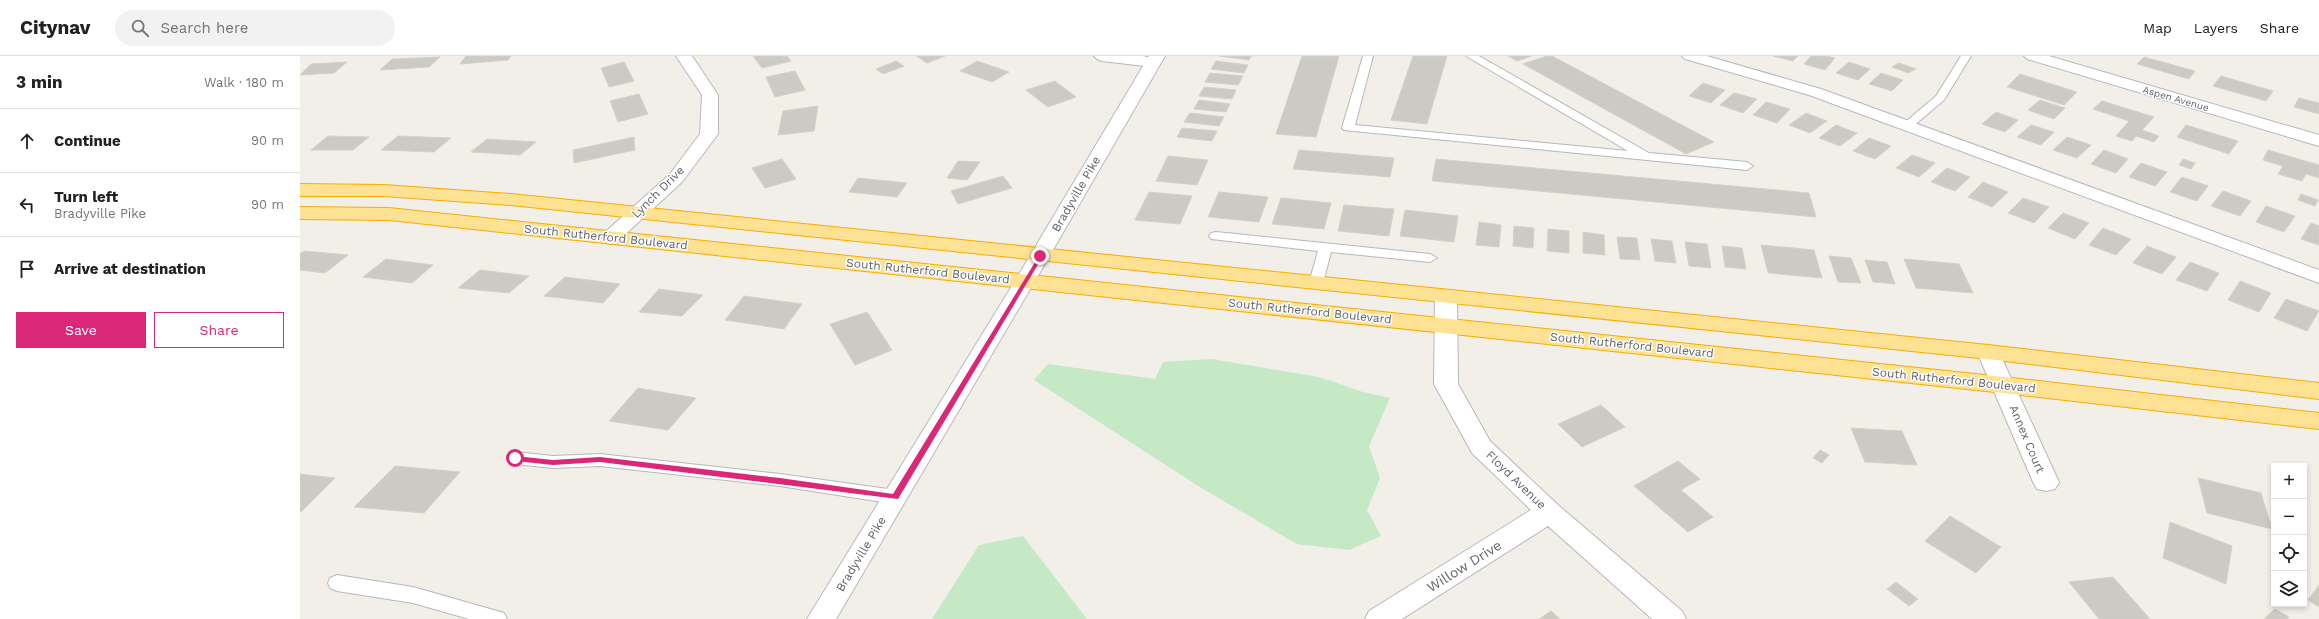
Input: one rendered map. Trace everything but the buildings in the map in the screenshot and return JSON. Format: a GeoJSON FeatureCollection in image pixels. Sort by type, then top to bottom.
{"type":"FeatureCollection","features":[{"type":"Feature","properties":{"kind":"highway"},"geometry":{"type":"LineString","coordinates":[[300,190],[335,188],[459,196],[637,213],[1040,256],[1988,352],[2319,391]]}},
{"type":"Feature","properties":{"kind":"highway","name":"South Rutherford Boulevard"},"geometry":{"type":"LineString","coordinates":[[300,213],[389,214],[1445,325],[2004,385],[2319,421]]}},
{"type":"Feature","properties":{"kind":"street","name":"Lynch Drive"},"geometry":{"type":"LineString","coordinates":[[610,238],[676,178],[709,134],[710,95],[684,56]]}},
{"type":"Feature","properties":{"kind":"street"},"geometry":{"type":"LineString","coordinates":[[1102,56],[1155,59]]}},
{"type":"Feature","properties":{"kind":"street"},"geometry":{"type":"LineString","coordinates":[[1690,56],[1815,92],[2319,277]]}},
{"type":"Feature","properties":{"kind":"street","name":"Aspen Avenue"},"geometry":{"type":"LineString","coordinates":[[2032,56],[2319,141]]}},
{"type":"Feature","properties":{"kind":"street","name":"Bradyville Pike"},"geometry":{"type":"LineString","coordinates":[[822,619],[1040,256],[1155,59]]}},
{"type":"Feature","properties":{"kind":"street","name":"Floyd Avenue"},"geometry":{"type":"LineString","coordinates":[[1446,296],[1446,384],[1482,447],[1549,512],[1672,619]]}},
{"type":"Feature","properties":{"kind":"street","name":"Annex Court"},"geometry":{"type":"LineString","coordinates":[[1988,352],[2046,482]]}},
{"type":"Feature","properties":{"kind":"street","name":"Willow Drive"},"geometry":{"type":"LineString","coordinates":[[1379,619],[1549,512]]}},
{"type":"Feature","properties":{"kind":"lane"},"geometry":{"type":"LineString","coordinates":[[1368,56],[1348,128],[1747,166]]}},
{"type":"Feature","properties":{"kind":"lane"},"geometry":{"type":"LineString","coordinates":[[1471,56],[1646,156]]}},
{"type":"Feature","properties":{"kind":"lane"},"geometry":{"type":"LineString","coordinates":[[1907,126],[1940,98],[1966,56]]}},
{"type":"Feature","properties":{"kind":"lane"},"geometry":{"type":"LineString","coordinates":[[1216,236],[1430,258]]}},
{"type":"Feature","properties":{"kind":"lane"},"geometry":{"type":"LineString","coordinates":[[1316,283],[1326,247]]}},
{"type":"Feature","properties":{"kind":"lane"},"geometry":{"type":"LineString","coordinates":[[515,458],[553,462],[600,460],[780,480],[895,497]]}},
{"type":"Feature","properties":{"kind":"lane"},"geometry":{"type":"LineString","coordinates":[[337,583],[413,595],[496,619]]}},
{"type":"Feature","properties":{"kind":"green space"},"geometry":{"type":"Polygon","coordinates":[[[1212,359],[1319,377],[1363,392],[1390,398],[1369,446],[1380,478],[1367,510],[1381,536],[1349,550],[1297,544],[1203,489],[1034,380],[1048,364],[1155,379],[1163,362],[1212,359]]]}},
{"type":"Feature","properties":{"kind":"green space"},"geometry":{"type":"Polygon","coordinates":[[[1023,536],[1087,619],[932,619],[979,545],[1023,536]]]}},
{"type":"Feature","properties":{"kind":"route"},"geometry":{"type":"LineString","coordinates":[[515,458],[553,462],[600,460],[780,480],[895,497],[1040,256]]}}]}
